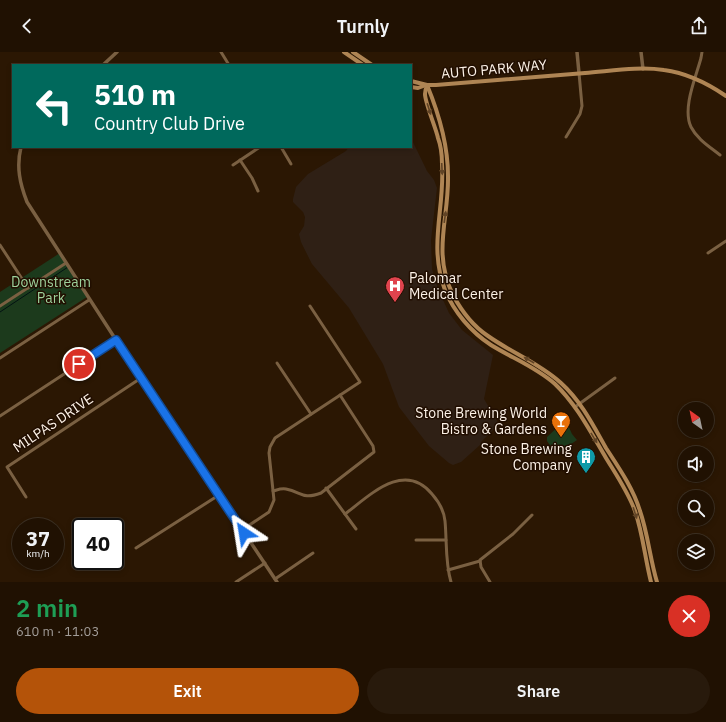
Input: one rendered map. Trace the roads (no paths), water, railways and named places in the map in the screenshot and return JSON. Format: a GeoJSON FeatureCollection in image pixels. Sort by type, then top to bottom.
{"type":"FeatureCollection","features":[{"type":"Feature","properties":{"kind":"main road"},"geometry":{"type":"LineString","coordinates":[[344,52],[362,64]]}},
{"type":"Feature","properties":{"kind":"main road"},"geometry":{"type":"LineString","coordinates":[[353,52],[371,64]]}},
{"type":"Feature","properties":{"kind":"main road","name":"AUTO PARK WAY"},"geometry":{"type":"LineString","coordinates":[[412,87],[418,88],[427,85],[643,69],[665,70],[695,79],[726,96]]}},
{"type":"Feature","properties":{"kind":"main road","name":"AUTO PARK WAY"},"geometry":{"type":"LineString","coordinates":[[412,81],[427,85]]}},
{"type":"Feature","properties":{"kind":"main road"},"geometry":{"type":"LineString","coordinates":[[427,85],[442,130],[446,150],[448,182],[442,251],[445,271],[452,293],[467,316],[487,336],[543,368],[562,384],[580,404],[633,492],[642,518],[657,582]]}},
{"type":"Feature","properties":{"kind":"main road"},"geometry":{"type":"LineString","coordinates":[[427,85],[425,96],[438,138],[443,171],[443,191],[437,238],[437,259],[442,281],[449,298],[464,321],[476,333],[490,344],[530,366],[547,378],[575,407],[627,493],[636,516],[652,582]]}},
{"type":"Feature","properties":{"kind":"main road"},"geometry":{"type":"LineString","coordinates":[[646,562],[652,560]]}},
{"type":"Feature","properties":{"kind":"street"},"geometry":{"type":"LineString","coordinates":[[104,64],[117,52]]}},
{"type":"Feature","properties":{"kind":"street"},"geometry":{"type":"LineString","coordinates":[[221,52],[227,64]]}},
{"type":"Feature","properties":{"kind":"street"},"geometry":{"type":"LineString","coordinates":[[566,137],[580,114],[582,106],[577,52]]}},
{"type":"Feature","properties":{"kind":"street"},"geometry":{"type":"LineString","coordinates":[[641,52],[643,69]]}},
{"type":"Feature","properties":{"kind":"street"},"geometry":{"type":"LineString","coordinates":[[702,52],[688,109],[691,126],[698,136],[720,155]]}},
{"type":"Feature","properties":{"kind":"street"},"geometry":{"type":"LineString","coordinates":[[21,148],[19,173],[21,186],[27,202],[89,300],[276,580],[313,553]]}},
{"type":"Feature","properties":{"kind":"street"},"geometry":{"type":"LineString","coordinates":[[233,165],[258,148]]}},
{"type":"Feature","properties":{"kind":"street"},"geometry":{"type":"LineString","coordinates":[[282,148],[291,164]]}},
{"type":"Feature","properties":{"kind":"street"},"geometry":{"type":"LineString","coordinates":[[240,160],[258,190]]}},
{"type":"Feature","properties":{"kind":"street"},"geometry":{"type":"LineString","coordinates":[[708,253],[726,241]]}},
{"type":"Feature","properties":{"kind":"street"},"geometry":{"type":"LineString","coordinates":[[0,245],[28,288]]}},
{"type":"Feature","properties":{"kind":"street"},"geometry":{"type":"LineString","coordinates":[[0,306],[66,263]]}},
{"type":"Feature","properties":{"kind":"street"},"geometry":{"type":"LineString","coordinates":[[0,358],[89,300]]}},
{"type":"Feature","properties":{"kind":"street"},"geometry":{"type":"LineString","coordinates":[[242,530],[270,512],[274,500],[269,453],[270,447],[279,434],[360,382],[310,306]]}},
{"type":"Feature","properties":{"kind":"street"},"geometry":{"type":"LineString","coordinates":[[0,416],[116,340]]}},
{"type":"Feature","properties":{"kind":"street"},"geometry":{"type":"LineString","coordinates":[[277,363],[311,414]]}},
{"type":"Feature","properties":{"kind":"street","name":"MILPAS DRIVE"},"geometry":{"type":"LineString","coordinates":[[26,497],[6,467],[141,378]]}},
{"type":"Feature","properties":{"kind":"street"},"geometry":{"type":"LineString","coordinates":[[575,407],[615,378]]}},
{"type":"Feature","properties":{"kind":"street"},"geometry":{"type":"LineString","coordinates":[[273,491],[287,489],[298,494],[312,496],[320,493],[374,452],[373,446],[340,395]]}},
{"type":"Feature","properties":{"kind":"street"},"geometry":{"type":"LineString","coordinates":[[345,514],[381,486],[404,480],[422,485],[439,503],[444,512],[446,520],[448,570],[451,582]]}},
{"type":"Feature","properties":{"kind":"street"},"geometry":{"type":"LineString","coordinates":[[326,488],[356,529]]}},
{"type":"Feature","properties":{"kind":"street"},"geometry":{"type":"LineString","coordinates":[[136,548],[219,495]]}},
{"type":"Feature","properties":{"kind":"street"},"geometry":{"type":"LineString","coordinates":[[448,570],[480,561],[513,534],[532,515]]}},
{"type":"Feature","properties":{"kind":"street"},"geometry":{"type":"LineString","coordinates":[[416,540],[446,540]]}},
{"type":"Feature","properties":{"kind":"street"},"geometry":{"type":"LineString","coordinates":[[480,561],[480,567],[490,582]]}},
{"type":"Feature","properties":{"kind":"street"},"geometry":{"type":"LineString","coordinates":[[236,582],[265,563]]}},
{"type":"Feature","properties":{"kind":"waterway"},"geometry":{"type":"LineString","coordinates":[[0,312],[68,267]]}},
{"type":"Feature","properties":{"kind":"place","name":"Palomar Medical Center"},"geometry":{"type":"Point","coordinates":[395,303]}},
{"type":"Feature","properties":{"kind":"place","name":"Stone Brewing World Bistro & Gardens"},"geometry":{"type":"Point","coordinates":[561,438]}},
{"type":"Feature","properties":{"kind":"place","name":"Stone Brewing Company"},"geometry":{"type":"Point","coordinates":[586,474]}},
{"type":"Feature","properties":{"kind":"park label","name":"Downstream Park"},"geometry":{"type":"Point","coordinates":[51,290]}}]}
